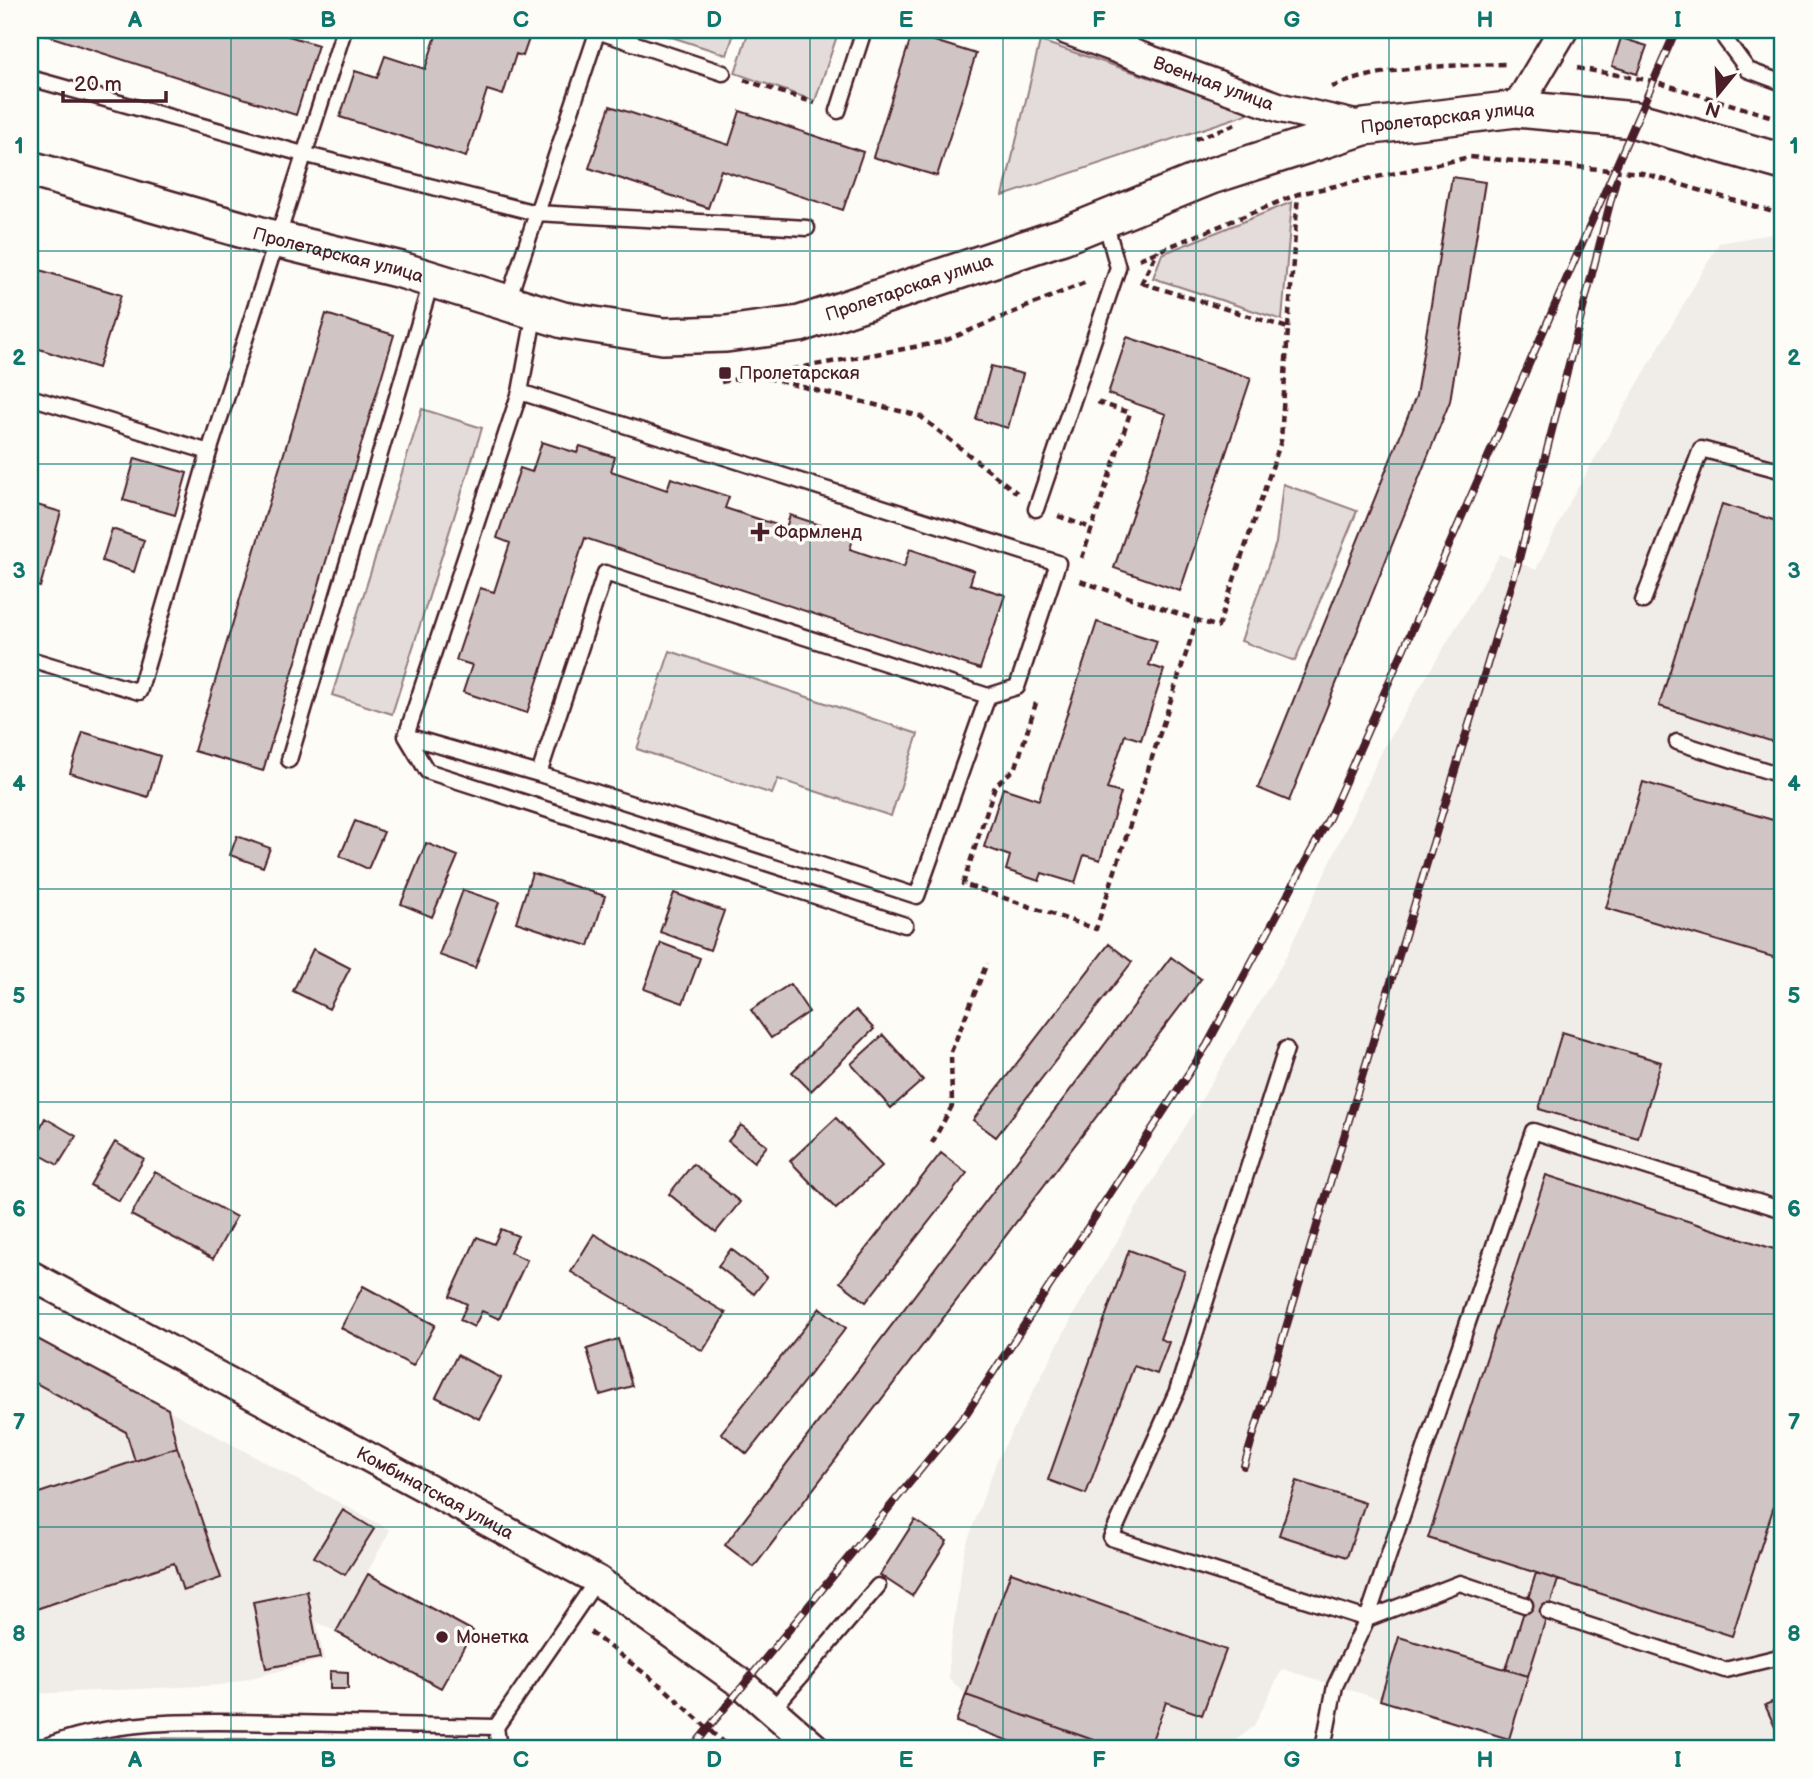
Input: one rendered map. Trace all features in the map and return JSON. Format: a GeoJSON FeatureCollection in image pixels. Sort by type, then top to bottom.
{"type":"FeatureCollection","features":[{"type":"Feature","properties":{"kind":"street","name":"Военная улица"},"geometry":{"type":"LineString","coordinates":[[1067,30],[1130,41],[1281,108],[1364,127]]}},
{"type":"Feature","properties":{"kind":"street"},"geometry":{"type":"LineString","coordinates":[[1516,109],[1563,30]]}},
{"type":"Feature","properties":{"kind":"street","name":"Пролетарская улица"},"geometry":{"type":"LineString","coordinates":[[30,169],[275,239],[432,279],[563,320],[663,337],[726,334],[800,324],[1104,221],[1211,176],[1364,127],[1516,109],[1635,120],[1783,162]]}},
{"type":"Feature","properties":{"kind":"street","name":"Комбинатская улица"},"geometry":{"type":"LineString","coordinates":[[30,1275],[597,1580],[742,1684],[815,1748]]}},
{"type":"Feature","properties":{"kind":"lane"},"geometry":{"type":"LineString","coordinates":[[30,660],[139,692],[209,452],[344,30]]}},
{"type":"Feature","properties":{"kind":"lane"},"geometry":{"type":"LineString","coordinates":[[723,73],[597,30],[536,213],[520,308],[520,392],[406,737],[427,771],[905,925]]}},
{"type":"Feature","properties":{"kind":"lane"},"geometry":{"type":"LineString","coordinates":[[838,111],[864,30]]}},
{"type":"Feature","properties":{"kind":"lane"},"geometry":{"type":"LineString","coordinates":[[1729,30],[1725,39],[1748,70],[1783,83]]}},
{"type":"Feature","properties":{"kind":"lane"},"geometry":{"type":"LineString","coordinates":[[30,78],[303,154],[536,213],[807,228]]}},
{"type":"Feature","properties":{"kind":"lane"},"geometry":{"type":"LineString","coordinates":[[1036,509],[1118,268],[1104,221]]}},
{"type":"Feature","properties":{"kind":"lane"},"geometry":{"type":"LineString","coordinates":[[289,760],[432,279]]}},
{"type":"Feature","properties":{"kind":"lane"},"geometry":{"type":"LineString","coordinates":[[520,392],[1058,563],[1017,687],[988,696],[605,573],[539,774]]}},
{"type":"Feature","properties":{"kind":"lane"},"geometry":{"type":"LineString","coordinates":[[30,397],[209,452]]}},
{"type":"Feature","properties":{"kind":"lane"},"geometry":{"type":"LineString","coordinates":[[1643,601],[1702,449],[1783,471]]}},
{"type":"Feature","properties":{"kind":"lane"},"geometry":{"type":"LineString","coordinates":[[406,737],[539,774],[917,897],[988,696]]}},
{"type":"Feature","properties":{"kind":"lane"},"geometry":{"type":"LineString","coordinates":[[1677,742],[1783,776]]}},
{"type":"Feature","properties":{"kind":"lane"},"geometry":{"type":"LineString","coordinates":[[1286,1049],[1177,1391],[1111,1538],[1367,1619],[1460,1583],[1525,1605]]}},
{"type":"Feature","properties":{"kind":"lane"},"geometry":{"type":"LineString","coordinates":[[1323,1748],[1335,1686],[1367,1619],[1533,1131],[1783,1210]]}},
{"type":"Feature","properties":{"kind":"lane"},"geometry":{"type":"LineString","coordinates":[[499,1748],[496,1727],[597,1580]]}},
{"type":"Feature","properties":{"kind":"lane"},"geometry":{"type":"LineString","coordinates":[[772,1710],[878,1586]]}},
{"type":"Feature","properties":{"kind":"lane"},"geometry":{"type":"LineString","coordinates":[[1548,1612],[1726,1670],[1783,1656]]}},
{"type":"Feature","properties":{"kind":"lane"},"geometry":{"type":"LineString","coordinates":[[41,1748],[72,1736],[122,1725],[254,1723],[496,1727]]}},
{"type":"Feature","properties":{"kind":"path"},"geometry":{"type":"LineString","coordinates":[[723,73],[838,111]]}},
{"type":"Feature","properties":{"kind":"path"},"geometry":{"type":"LineString","coordinates":[[721,382],[763,377],[942,341],[1298,194],[1469,157],[1642,173],[1783,215]]}},
{"type":"Feature","properties":{"kind":"path"},"geometry":{"type":"LineString","coordinates":[[1075,579],[1218,627],[1281,440],[1298,194]]}},
{"type":"Feature","properties":{"kind":"path"},"geometry":{"type":"LineString","coordinates":[[1137,293],[1158,250]]}},
{"type":"Feature","properties":{"kind":"path"},"geometry":{"type":"LineString","coordinates":[[1142,283],[1288,328]]}},
{"type":"Feature","properties":{"kind":"path"},"geometry":{"type":"LineString","coordinates":[[763,377],[920,416],[1036,509],[1091,528]]}},
{"type":"Feature","properties":{"kind":"path"},"geometry":{"type":"LineString","coordinates":[[1071,592],[1130,413],[1096,402],[1100,390]]}},
{"type":"Feature","properties":{"kind":"path"},"geometry":{"type":"LineString","coordinates":[[1039,692],[1016,767],[995,786],[963,884],[1096,929],[1197,620]]}},
{"type":"Feature","properties":{"kind":"path"},"geometry":{"type":"LineString","coordinates":[[932,1143],[952,1106],[951,1052],[986,963]]}},
{"type":"Feature","properties":{"kind":"path"},"geometry":{"type":"LineString","coordinates":[[571,1618],[664,1688],[729,1748]]}},
{"type":"Feature","properties":{"kind":"shaded area"},"geometry":{"type":"Polygon","coordinates":[[[650,30],[735,30],[727,55],[650,30]]]}},
{"type":"Feature","properties":{"kind":"shaded area"},"geometry":{"type":"Polygon","coordinates":[[[749,30],[839,30],[815,101],[735,73],[749,30]]]}},
{"type":"Feature","properties":{"kind":"shaded area"},"geometry":{"type":"Polygon","coordinates":[[[1040,41],[1253,112],[1003,196],[1040,41]]]}},
{"type":"Feature","properties":{"kind":"shaded area"},"geometry":{"type":"Polygon","coordinates":[[[1292,202],[1282,320],[1153,278],[1162,254],[1292,202]]]}},
{"type":"Feature","properties":{"kind":"shaded area"},"geometry":{"type":"Polygon","coordinates":[[[1783,232],[1783,1748],[1665,1748],[1647,1744],[1509,1739],[1282,1669],[1253,1727],[1237,1739],[1216,1748],[1116,1748],[966,1695],[949,1678],[949,1658],[964,1551],[997,1460],[1075,1312],[1284,961],[1383,749],[1500,554],[1536,570],[1568,505],[1719,243],[1783,232]]]}},
{"type":"Feature","properties":{"kind":"shaded area"},"geometry":{"type":"Polygon","coordinates":[[[422,409],[482,428],[392,714],[332,695],[422,409]]]}},
{"type":"Feature","properties":{"kind":"shaded area"},"geometry":{"type":"Polygon","coordinates":[[[1283,484],[1357,511],[1295,661],[1241,641],[1276,543],[1283,484]]]}},
{"type":"Feature","properties":{"kind":"shaded area"},"geometry":{"type":"Polygon","coordinates":[[[670,651],[918,734],[891,816],[778,779],[772,794],[637,749],[670,651]]]}},
{"type":"Feature","properties":{"kind":"shaded area"},"geometry":{"type":"Polygon","coordinates":[[[30,1335],[390,1530],[336,1632],[317,1622],[324,1660],[222,1685],[30,1694],[30,1335]]]}},
{"type":"Feature","properties":{"kind":"shaded area"},"geometry":{"type":"Polygon","coordinates":[[[119,1738],[263,1739],[272,1741],[279,1748],[89,1748],[119,1738]]]}},
{"type":"Feature","properties":{"kind":"building"},"geometry":{"type":"Polygon","coordinates":[[[30,30],[269,30],[318,45],[296,115],[30,30]]]}},
{"type":"Feature","properties":{"kind":"building"},"geometry":{"type":"Polygon","coordinates":[[[438,30],[532,30],[523,56],[516,54],[503,95],[487,90],[466,157],[340,117],[355,71],[377,78],[385,56],[425,69],[438,30]]]}},
{"type":"Feature","properties":{"kind":"building"},"geometry":{"type":"Polygon","coordinates":[[[912,34],[976,54],[937,176],[873,157],[912,34]]]}},
{"type":"Feature","properties":{"kind":"building"},"geometry":{"type":"Polygon","coordinates":[[[1621,38],[1647,46],[1637,74],[1612,66],[1621,38]]]}},
{"type":"Feature","properties":{"kind":"building"},"geometry":{"type":"Polygon","coordinates":[[[610,106],[729,145],[740,111],[863,152],[843,210],[721,170],[708,208],[589,168],[610,106]]]}},
{"type":"Feature","properties":{"kind":"building"},"geometry":{"type":"Polygon","coordinates":[[[1452,177],[1485,182],[1450,401],[1289,801],[1258,788],[1416,396],[1452,177]]]}},
{"type":"Feature","properties":{"kind":"building"},"geometry":{"type":"Polygon","coordinates":[[[30,267],[121,295],[98,368],[30,346],[30,267]]]}},
{"type":"Feature","properties":{"kind":"building"},"geometry":{"type":"Polygon","coordinates":[[[326,314],[394,335],[263,771],[194,751],[326,314]]]}},
{"type":"Feature","properties":{"kind":"building"},"geometry":{"type":"Polygon","coordinates":[[[1127,337],[1251,378],[1180,591],[1114,568],[1166,414],[1108,394],[1127,337]]]}},
{"type":"Feature","properties":{"kind":"building"},"geometry":{"type":"Polygon","coordinates":[[[991,366],[1023,374],[1008,428],[976,419],[991,366]]]}},
{"type":"Feature","properties":{"kind":"building"},"geometry":{"type":"Polygon","coordinates":[[[542,442],[577,453],[580,446],[615,457],[611,471],[667,490],[671,478],[729,497],[725,508],[786,528],[790,515],[854,536],[850,549],[904,567],[910,549],[974,571],[970,584],[1005,595],[980,669],[585,538],[527,713],[463,692],[472,665],[456,660],[480,588],[494,592],[510,543],[497,538],[520,468],[532,472],[542,442]]]}},
{"type":"Feature","properties":{"kind":"building"},"geometry":{"type":"Polygon","coordinates":[[[135,458],[187,473],[175,515],[123,500],[135,458]]]}},
{"type":"Feature","properties":{"kind":"building"},"geometry":{"type":"Polygon","coordinates":[[[30,503],[61,512],[40,587],[30,584],[30,503]]]}},
{"type":"Feature","properties":{"kind":"building"},"geometry":{"type":"Polygon","coordinates":[[[1722,504],[1783,523],[1783,745],[1659,706],[1722,504]]]}},
{"type":"Feature","properties":{"kind":"building"},"geometry":{"type":"Polygon","coordinates":[[[112,529],[144,540],[134,572],[102,561],[112,529]]]}},
{"type":"Feature","properties":{"kind":"building"},"geometry":{"type":"Polygon","coordinates":[[[1097,622],[1157,641],[1149,665],[1164,670],[1141,740],[1125,735],[1107,789],[1121,793],[1100,860],[1084,855],[1075,883],[1042,873],[1039,881],[1006,870],[1010,856],[984,847],[1003,788],[1039,800],[1097,622]]]}},
{"type":"Feature","properties":{"kind":"building"},"geometry":{"type":"Polygon","coordinates":[[[83,732],[160,756],[148,797],[70,773],[83,732]]]}},
{"type":"Feature","properties":{"kind":"building"},"geometry":{"type":"Polygon","coordinates":[[[1643,782],[1783,823],[1783,960],[1606,908],[1643,782]]]}},
{"type":"Feature","properties":{"kind":"building"},"geometry":{"type":"Polygon","coordinates":[[[355,821],[384,832],[368,869],[340,856],[355,821]]]}},
{"type":"Feature","properties":{"kind":"building"},"geometry":{"type":"Polygon","coordinates":[[[237,836],[270,848],[263,867],[230,855],[237,836]]]}},
{"type":"Feature","properties":{"kind":"building"},"geometry":{"type":"Polygon","coordinates":[[[426,843],[458,856],[432,917],[401,904],[426,843]]]}},
{"type":"Feature","properties":{"kind":"building"},"geometry":{"type":"Polygon","coordinates":[[[532,873],[605,896],[589,946],[516,922],[532,873]]]}},
{"type":"Feature","properties":{"kind":"building"},"geometry":{"type":"Polygon","coordinates":[[[463,890],[499,902],[475,968],[439,955],[463,890]]]}},
{"type":"Feature","properties":{"kind":"building"},"geometry":{"type":"Polygon","coordinates":[[[674,893],[724,911],[710,950],[660,932],[674,893]]]}},
{"type":"Feature","properties":{"kind":"building"},"geometry":{"type":"Polygon","coordinates":[[[661,943],[700,958],[683,1003],[644,989],[661,943]]]}},
{"type":"Feature","properties":{"kind":"building"},"geometry":{"type":"Polygon","coordinates":[[[1109,944],[1132,962],[996,1137],[973,1120],[1109,944]]]}},
{"type":"Feature","properties":{"kind":"building"},"geometry":{"type":"Polygon","coordinates":[[[313,949],[350,968],[329,1009],[293,991],[313,949]]]}},
{"type":"Feature","properties":{"kind":"building"},"geometry":{"type":"Polygon","coordinates":[[[1171,957],[1201,979],[754,1567],[725,1545],[1171,957]]]}},
{"type":"Feature","properties":{"kind":"building"},"geometry":{"type":"Polygon","coordinates":[[[790,984],[809,1012],[771,1038],[751,1010],[790,984]]]}},
{"type":"Feature","properties":{"kind":"building"},"geometry":{"type":"Polygon","coordinates":[[[856,1010],[874,1029],[811,1091],[792,1072],[856,1010]]]}},
{"type":"Feature","properties":{"kind":"building"},"geometry":{"type":"Polygon","coordinates":[[[1562,1032],[1661,1062],[1638,1138],[1539,1109],[1562,1032]]]}},
{"type":"Feature","properties":{"kind":"building"},"geometry":{"type":"Polygon","coordinates":[[[883,1035],[923,1080],[891,1108],[851,1064],[883,1035]]]}},
{"type":"Feature","properties":{"kind":"building"},"geometry":{"type":"Polygon","coordinates":[[[45,1118],[76,1136],[58,1165],[30,1149],[45,1118]]]}},
{"type":"Feature","properties":{"kind":"building"},"geometry":{"type":"Polygon","coordinates":[[[836,1118],[882,1166],[836,1209],[790,1161],[836,1118]]]}},
{"type":"Feature","properties":{"kind":"building"},"geometry":{"type":"Polygon","coordinates":[[[741,1125],[767,1146],[754,1162],[728,1141],[741,1125]]]}},
{"type":"Feature","properties":{"kind":"building"},"geometry":{"type":"Polygon","coordinates":[[[115,1142],[144,1159],[119,1201],[90,1185],[115,1142]]]}},
{"type":"Feature","properties":{"kind":"building"},"geometry":{"type":"Polygon","coordinates":[[[941,1153],[967,1173],[866,1302],[840,1282],[941,1153]]]}},
{"type":"Feature","properties":{"kind":"building"},"geometry":{"type":"Polygon","coordinates":[[[693,1164],[740,1202],[716,1232],[669,1194],[693,1164]]]}},
{"type":"Feature","properties":{"kind":"building"},"geometry":{"type":"Polygon","coordinates":[[[155,1172],[236,1217],[213,1259],[131,1215],[155,1172]]]}},
{"type":"Feature","properties":{"kind":"building"},"geometry":{"type":"Polygon","coordinates":[[[1546,1175],[1783,1252],[1783,1478],[1732,1636],[1428,1538],[1546,1175]]]}},
{"type":"Feature","properties":{"kind":"building"},"geometry":{"type":"Polygon","coordinates":[[[501,1229],[518,1236],[510,1252],[527,1260],[499,1319],[482,1311],[474,1327],[460,1320],[467,1304],[450,1296],[477,1237],[494,1244],[501,1229]]]}},
{"type":"Feature","properties":{"kind":"building"},"geometry":{"type":"Polygon","coordinates":[[[594,1234],[726,1313],[703,1351],[571,1272],[594,1234]]]}},
{"type":"Feature","properties":{"kind":"building"},"geometry":{"type":"Polygon","coordinates":[[[731,1249],[767,1277],[754,1294],[718,1266],[731,1249]]]}},
{"type":"Feature","properties":{"kind":"building"},"geometry":{"type":"Polygon","coordinates":[[[1129,1250],[1185,1271],[1160,1339],[1169,1342],[1157,1374],[1134,1366],[1086,1494],[1048,1480],[1129,1250]]]}},
{"type":"Feature","properties":{"kind":"building"},"geometry":{"type":"Polygon","coordinates":[[[363,1286],[435,1325],[413,1366],[341,1328],[363,1286]]]}},
{"type":"Feature","properties":{"kind":"building"},"geometry":{"type":"Polygon","coordinates":[[[820,1308],[846,1328],[747,1454],[721,1433],[820,1308]]]}},
{"type":"Feature","properties":{"kind":"building"},"geometry":{"type":"Polygon","coordinates":[[[30,1335],[168,1409],[177,1447],[135,1461],[126,1432],[30,1380],[30,1335]]]}},
{"type":"Feature","properties":{"kind":"building"},"geometry":{"type":"Polygon","coordinates":[[[618,1339],[632,1386],[600,1395],[587,1349],[618,1339]]]}},
{"type":"Feature","properties":{"kind":"building"},"geometry":{"type":"Polygon","coordinates":[[[457,1355],[501,1378],[479,1419],[436,1397],[457,1355]]]}},
{"type":"Feature","properties":{"kind":"building"},"geometry":{"type":"Polygon","coordinates":[[[177,1447],[221,1578],[183,1591],[174,1563],[30,1611],[30,1496],[177,1447]]]}},
{"type":"Feature","properties":{"kind":"building"},"geometry":{"type":"Polygon","coordinates":[[[1297,1481],[1365,1503],[1347,1557],[1279,1535],[1297,1481]]]}},
{"type":"Feature","properties":{"kind":"building"},"geometry":{"type":"Polygon","coordinates":[[[343,1510],[374,1529],[345,1575],[314,1557],[343,1510]]]}},
{"type":"Feature","properties":{"kind":"building"},"geometry":{"type":"Polygon","coordinates":[[[915,1520],[947,1541],[912,1596],[880,1575],[915,1520]]]}},
{"type":"Feature","properties":{"kind":"building"},"geometry":{"type":"Polygon","coordinates":[[[1011,1572],[1226,1650],[1202,1715],[1166,1702],[1149,1748],[1116,1748],[966,1695],[1011,1572]]]}},
{"type":"Feature","properties":{"kind":"building"},"geometry":{"type":"Polygon","coordinates":[[[1536,1573],[1558,1580],[1528,1676],[1506,1669],[1536,1573]]]}},
{"type":"Feature","properties":{"kind":"building"},"geometry":{"type":"Polygon","coordinates":[[[368,1574],[473,1631],[441,1688],[336,1632],[368,1574]]]}},
{"type":"Feature","properties":{"kind":"building"},"geometry":{"type":"Polygon","coordinates":[[[307,1591],[320,1658],[266,1668],[253,1602],[307,1591]]]}},
{"type":"Feature","properties":{"kind":"building"},"geometry":{"type":"Polygon","coordinates":[[[1399,1637],[1528,1676],[1509,1739],[1380,1700],[1399,1637]]]}},
{"type":"Feature","properties":{"kind":"building"},"geometry":{"type":"Polygon","coordinates":[[[330,1671],[348,1672],[348,1689],[330,1689],[330,1671]]]}},
{"type":"Feature","properties":{"kind":"building"},"geometry":{"type":"Polygon","coordinates":[[[966,1695],[1116,1748],[1029,1748],[956,1722],[966,1695]]]}},
{"type":"Feature","properties":{"kind":"building"},"geometry":{"type":"Polygon","coordinates":[[[1783,1697],[1783,1745],[1765,1705],[1783,1697]]]}},
{"type":"Feature","properties":{"kind":"railway"},"geometry":{"type":"LineString","coordinates":[[692,1748],[966,1414],[1207,1045],[1330,816],[1676,30]]}},
{"type":"Feature","properties":{"kind":"railway"},"geometry":{"type":"LineString","coordinates":[[1244,1466],[1518,563],[1616,180]]}},
{"type":"Feature","properties":{"kind":"place","name":"Пролетарская"},"geometry":{"type":"Point","coordinates":[725,373]}},
{"type":"Feature","properties":{"kind":"place","name":"Фармленд"},"geometry":{"type":"Point","coordinates":[760,532]}},
{"type":"Feature","properties":{"kind":"place","name":"Монетка"},"geometry":{"type":"Point","coordinates":[442,1637]}}]}
